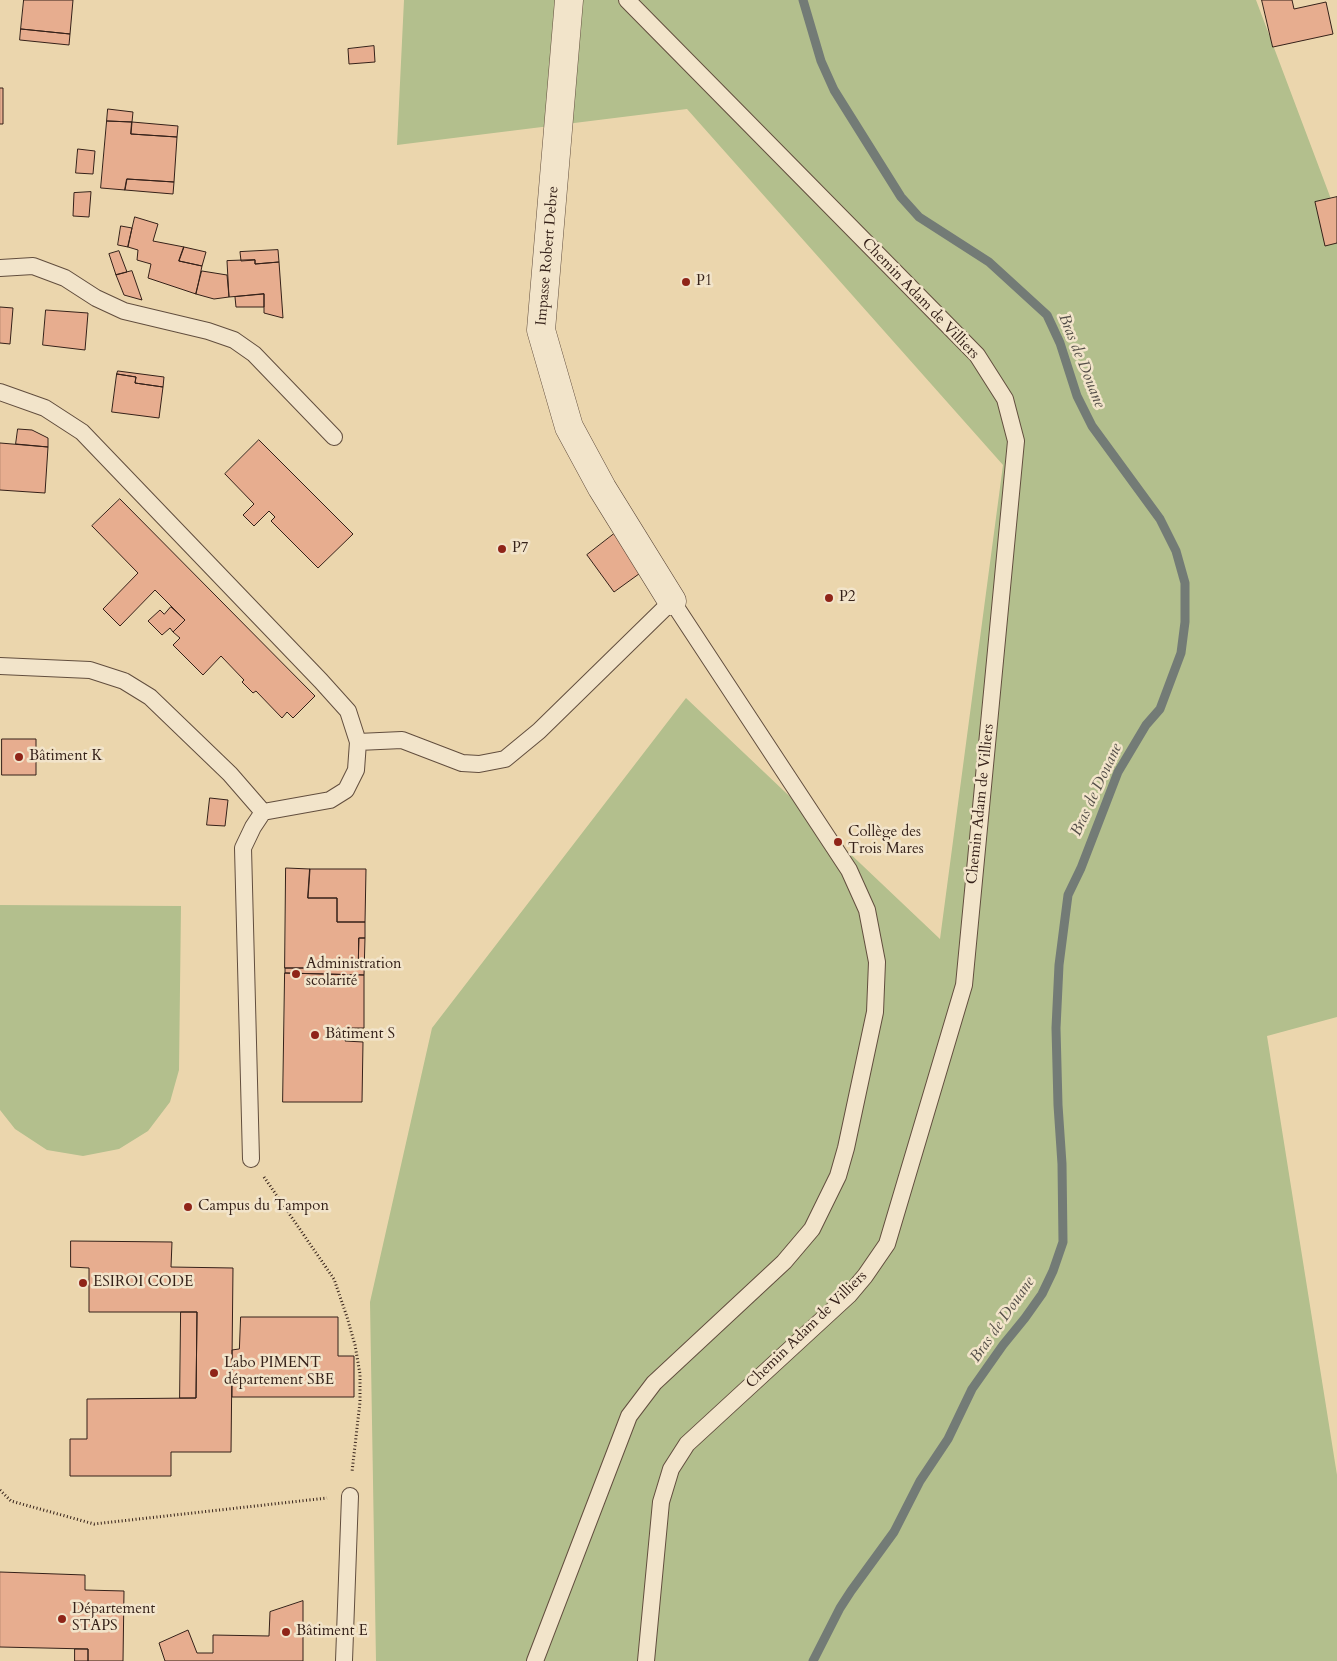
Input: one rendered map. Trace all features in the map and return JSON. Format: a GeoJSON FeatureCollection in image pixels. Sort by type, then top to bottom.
{"type":"FeatureCollection","features":[{"type":"Feature","properties":{"kind":"street","name":"Impasse Robert Debre"},"geometry":{"type":"LineString","coordinates":[[570,0],[541,330],[569,427],[602,488],[672,601]]}},
{"type":"Feature","properties":{"kind":"lane","name":"Chemin Adam de Villiers"},"geometry":{"type":"LineString","coordinates":[[627,0],[977,355],[1005,400],[1016,441],[964,985],[887,1244],[865,1276],[848,1295],[687,1444],[671,1469],[661,1502],[646,1661]]}},
{"type":"Feature","properties":{"kind":"lane"},"geometry":{"type":"LineString","coordinates":[[0,268],[33,266],[65,278],[96,298],[124,311],[208,331],[234,340],[254,354],[334,437]]}},
{"type":"Feature","properties":{"kind":"lane"},"geometry":{"type":"LineString","coordinates":[[0,392],[45,408],[82,432],[348,711],[358,742],[356,770],[346,790],[330,800],[263,812],[243,848],[251,1159]]}},
{"type":"Feature","properties":{"kind":"lane"},"geometry":{"type":"LineString","coordinates":[[358,742],[402,740],[462,763],[479,764],[505,759],[539,731],[672,601],[849,870],[866,910],[877,962],[875,1012],[846,1148],[838,1176],[812,1229],[784,1262],[654,1383],[629,1416],[535,1661]]}},
{"type":"Feature","properties":{"kind":"lane"},"geometry":{"type":"LineString","coordinates":[[0,666],[90,670],[124,681],[150,697],[230,774],[263,812]]}},
{"type":"Feature","properties":{"kind":"lane"},"geometry":{"type":"LineString","coordinates":[[344,1661],[350,1496]]}},
{"type":"Feature","properties":{"kind":"path"},"geometry":{"type":"LineString","coordinates":[[0,1490],[11,1501],[94,1524],[350,1496],[360,1402],[360,1374],[355,1344],[334,1280],[251,1159]]}},
{"type":"Feature","properties":{"kind":"green space"},"geometry":{"type":"Polygon","coordinates":[[[404,0],[1256,0],[1337,215],[1337,1017],[1267,1036],[1337,1475],[1337,1661],[376,1661],[370,1302],[432,1028],[686,698],[940,939],[1003,465],[687,109],[397,145],[404,0]]]}},
{"type":"Feature","properties":{"kind":"green space"},"geometry":{"type":"Polygon","coordinates":[[[0,905],[181,906],[179,1070],[170,1102],[148,1131],[119,1149],[83,1156],[47,1150],[15,1129],[0,1110],[0,905]]]}},
{"type":"Feature","properties":{"kind":"building"},"geometry":{"type":"Polygon","coordinates":[[[24,0],[73,0],[70,34],[21,29],[24,0]]]}},
{"type":"Feature","properties":{"kind":"building"},"geometry":{"type":"Polygon","coordinates":[[[1262,0],[1292,0],[1294,9],[1326,2],[1333,34],[1273,47],[1262,0]]]}},
{"type":"Feature","properties":{"kind":"building"},"geometry":{"type":"Polygon","coordinates":[[[21,29],[70,34],[69,45],[20,40],[21,29]]]}},
{"type":"Feature","properties":{"kind":"building"},"geometry":{"type":"Polygon","coordinates":[[[374,46],[375,62],[349,64],[348,49],[374,46]]]}},
{"type":"Feature","properties":{"kind":"building"},"geometry":{"type":"Polygon","coordinates":[[[0,88],[3,88],[3,124],[0,124],[0,88]]]}},
{"type":"Feature","properties":{"kind":"building"},"geometry":{"type":"Polygon","coordinates":[[[108,109],[133,112],[132,122],[107,121],[108,109]]]}},
{"type":"Feature","properties":{"kind":"building"},"geometry":{"type":"Polygon","coordinates":[[[107,121],[132,122],[131,134],[177,137],[174,182],[127,179],[125,190],[101,188],[107,121]]]}},
{"type":"Feature","properties":{"kind":"building"},"geometry":{"type":"Polygon","coordinates":[[[132,122],[178,126],[177,137],[131,134],[132,122]]]}},
{"type":"Feature","properties":{"kind":"building"},"geometry":{"type":"Polygon","coordinates":[[[78,149],[95,151],[93,174],[76,173],[78,149]]]}},
{"type":"Feature","properties":{"kind":"building"},"geometry":{"type":"Polygon","coordinates":[[[127,179],[174,182],[173,194],[125,190],[127,179]]]}},
{"type":"Feature","properties":{"kind":"building"},"geometry":{"type":"Polygon","coordinates":[[[91,192],[89,217],[73,216],[74,193],[91,192]]]}},
{"type":"Feature","properties":{"kind":"building"},"geometry":{"type":"Polygon","coordinates":[[[1337,197],[1337,243],[1325,246],[1315,202],[1337,197]]]}},
{"type":"Feature","properties":{"kind":"building"},"geometry":{"type":"Polygon","coordinates":[[[135,217],[158,224],[153,241],[184,247],[179,261],[202,266],[196,294],[148,278],[151,264],[137,260],[138,250],[128,247],[135,217]]]}},
{"type":"Feature","properties":{"kind":"building"},"geometry":{"type":"Polygon","coordinates":[[[121,226],[132,228],[128,247],[118,245],[121,226]]]}},
{"type":"Feature","properties":{"kind":"building"},"geometry":{"type":"Polygon","coordinates":[[[184,247],[206,252],[202,266],[179,261],[184,247]]]}},
{"type":"Feature","properties":{"kind":"building"},"geometry":{"type":"Polygon","coordinates":[[[278,250],[279,262],[255,264],[255,260],[241,261],[240,252],[278,250]]]}},
{"type":"Feature","properties":{"kind":"building"},"geometry":{"type":"Polygon","coordinates":[[[119,251],[127,272],[116,275],[109,254],[119,251]]]}},
{"type":"Feature","properties":{"kind":"building"},"geometry":{"type":"Polygon","coordinates":[[[255,260],[255,264],[279,262],[283,318],[264,313],[264,294],[229,297],[227,261],[255,260]]]}},
{"type":"Feature","properties":{"kind":"building"},"geometry":{"type":"Polygon","coordinates":[[[132,271],[142,300],[124,295],[116,275],[132,271]]]}},
{"type":"Feature","properties":{"kind":"building"},"geometry":{"type":"Polygon","coordinates":[[[202,271],[227,275],[229,297],[214,299],[196,294],[202,271]]]}},
{"type":"Feature","properties":{"kind":"building"},"geometry":{"type":"Polygon","coordinates":[[[264,294],[264,307],[236,307],[235,297],[264,294]]]}},
{"type":"Feature","properties":{"kind":"building"},"geometry":{"type":"Polygon","coordinates":[[[0,307],[13,308],[10,344],[0,343],[0,307]]]}},
{"type":"Feature","properties":{"kind":"building"},"geometry":{"type":"Polygon","coordinates":[[[46,310],[88,313],[85,350],[43,345],[46,310]]]}},
{"type":"Feature","properties":{"kind":"building"},"geometry":{"type":"Polygon","coordinates":[[[118,371],[164,377],[163,387],[135,383],[136,377],[117,374],[118,371]]]}},
{"type":"Feature","properties":{"kind":"building"},"geometry":{"type":"Polygon","coordinates":[[[117,374],[136,377],[135,383],[163,387],[159,418],[112,412],[117,374]]]}},
{"type":"Feature","properties":{"kind":"building"},"geometry":{"type":"Polygon","coordinates":[[[18,429],[32,430],[48,438],[48,447],[16,444],[18,429]]]}},
{"type":"Feature","properties":{"kind":"building"},"geometry":{"type":"Polygon","coordinates":[[[259,440],[353,534],[318,568],[271,521],[275,517],[269,511],[254,526],[243,515],[254,504],[225,474],[259,440]]]}},
{"type":"Feature","properties":{"kind":"building"},"geometry":{"type":"Polygon","coordinates":[[[0,443],[48,447],[45,493],[0,490],[0,443]]]}},
{"type":"Feature","properties":{"kind":"building"},"geometry":{"type":"Polygon","coordinates":[[[120,499],[315,696],[293,718],[287,712],[282,718],[256,691],[253,693],[242,682],[244,680],[221,656],[203,675],[173,645],[180,638],[173,632],[185,620],[155,590],[120,626],[103,609],[138,573],[92,526],[120,499]]]}},
{"type":"Feature","properties":{"kind":"building"},"geometry":{"type":"Polygon","coordinates":[[[614,534],[643,571],[614,592],[587,555],[614,534]]]}},
{"type":"Feature","properties":{"kind":"building"},"geometry":{"type":"Polygon","coordinates":[[[171,607],[185,620],[173,632],[170,628],[162,635],[148,621],[160,610],[164,614],[171,607]]]}},
{"type":"Feature","properties":{"kind":"building","name":"Bâtiment K"},"geometry":{"type":"Polygon","coordinates":[[[2,739],[36,739],[36,775],[2,775],[2,739]]]}},
{"type":"Feature","properties":{"kind":"building"},"geometry":{"type":"Polygon","coordinates":[[[210,798],[228,800],[225,826],[207,825],[210,798]]]}},
{"type":"Feature","properties":{"kind":"building"},"geometry":{"type":"Polygon","coordinates":[[[286,868],[310,869],[308,898],[337,898],[337,922],[365,922],[365,938],[359,938],[358,968],[285,968],[286,868]]]}},
{"type":"Feature","properties":{"kind":"building"},"geometry":{"type":"Polygon","coordinates":[[[310,869],[366,869],[365,922],[337,922],[337,898],[308,898],[310,869]]]}},
{"type":"Feature","properties":{"kind":"building"},"geometry":{"type":"Polygon","coordinates":[[[359,938],[365,938],[364,975],[285,973],[285,968],[358,968],[359,938]]]}},
{"type":"Feature","properties":{"kind":"building","name":"Bâtiment S"},"geometry":{"type":"Polygon","coordinates":[[[285,973],[364,975],[364,1028],[345,1028],[345,1041],[363,1042],[362,1102],[283,1102],[285,973]]]}},
{"type":"Feature","properties":{"kind":"building","name":"Labo PIMENT département SBE"},"geometry":{"type":"Polygon","coordinates":[[[71,1241],[172,1242],[171,1267],[233,1268],[231,1452],[171,1452],[171,1476],[70,1476],[70,1439],[87,1439],[87,1399],[196,1398],[197,1312],[89,1312],[89,1268],[71,1267],[71,1241]]]}},
{"type":"Feature","properties":{"kind":"building"},"geometry":{"type":"Polygon","coordinates":[[[181,1312],[197,1312],[196,1398],[180,1398],[181,1312]]]}},
{"type":"Feature","properties":{"kind":"building"},"geometry":{"type":"Polygon","coordinates":[[[241,1317],[338,1317],[338,1356],[354,1356],[354,1397],[232,1397],[232,1350],[239,1349],[241,1317]]]}},
{"type":"Feature","properties":{"kind":"building","name":"Département STAPS"},"geometry":{"type":"Polygon","coordinates":[[[0,1572],[85,1575],[85,1590],[124,1591],[123,1661],[88,1661],[88,1649],[0,1647],[0,1572]]]}},
{"type":"Feature","properties":{"kind":"building","name":"Bâtiment E"},"geometry":{"type":"Polygon","coordinates":[[[303,1601],[303,1661],[165,1661],[159,1643],[188,1630],[197,1653],[213,1653],[213,1635],[269,1636],[270,1612],[303,1601]]]}},
{"type":"Feature","properties":{"kind":"building"},"geometry":{"type":"Polygon","coordinates":[[[75,1649],[88,1649],[88,1661],[75,1661],[75,1649]]]}},
{"type":"Feature","properties":{"kind":"waterway","name":"Bras de Douane"},"geometry":{"type":"LineString","coordinates":[[803,0],[821,61],[834,90],[901,197],[919,217],[989,262],[1047,315],[1060,343],[1077,396],[1092,426],[1160,519],[1176,551],[1185,583],[1185,622],[1181,653],[1160,709],[1146,725],[1118,772],[1081,868],[1068,895],[1059,965],[1056,1028],[1062,1164],[1063,1242],[1053,1271],[1042,1294],[972,1389],[948,1439],[920,1481],[894,1532],[840,1608],[813,1661]]}},
{"type":"Feature","properties":{"kind":"place","name":"P1"},"geometry":{"type":"Point","coordinates":[686,282]}},
{"type":"Feature","properties":{"kind":"place","name":"P7"},"geometry":{"type":"Point","coordinates":[502,549]}},
{"type":"Feature","properties":{"kind":"place","name":"P2"},"geometry":{"type":"Point","coordinates":[829,598]}},
{"type":"Feature","properties":{"kind":"place","name":"Bâtiment K"},"geometry":{"type":"Point","coordinates":[19,757]}},
{"type":"Feature","properties":{"kind":"place","name":"Collège des Trois Mares"},"geometry":{"type":"Point","coordinates":[838,842]}},
{"type":"Feature","properties":{"kind":"place","name":"Administration scolarité"},"geometry":{"type":"Point","coordinates":[296,974]}},
{"type":"Feature","properties":{"kind":"place","name":"Bâtiment S"},"geometry":{"type":"Point","coordinates":[315,1035]}},
{"type":"Feature","properties":{"kind":"place","name":"Campus du Tampon"},"geometry":{"type":"Point","coordinates":[188,1207]}},
{"type":"Feature","properties":{"kind":"place","name":"ESIROI CODE"},"geometry":{"type":"Point","coordinates":[83,1283]}},
{"type":"Feature","properties":{"kind":"place","name":"Labo PIMENT département SBE"},"geometry":{"type":"Point","coordinates":[214,1373]}},
{"type":"Feature","properties":{"kind":"place","name":"Département STAPS"},"geometry":{"type":"Point","coordinates":[62,1619]}},
{"type":"Feature","properties":{"kind":"place","name":"Bâtiment E"},"geometry":{"type":"Point","coordinates":[286,1632]}}]}
